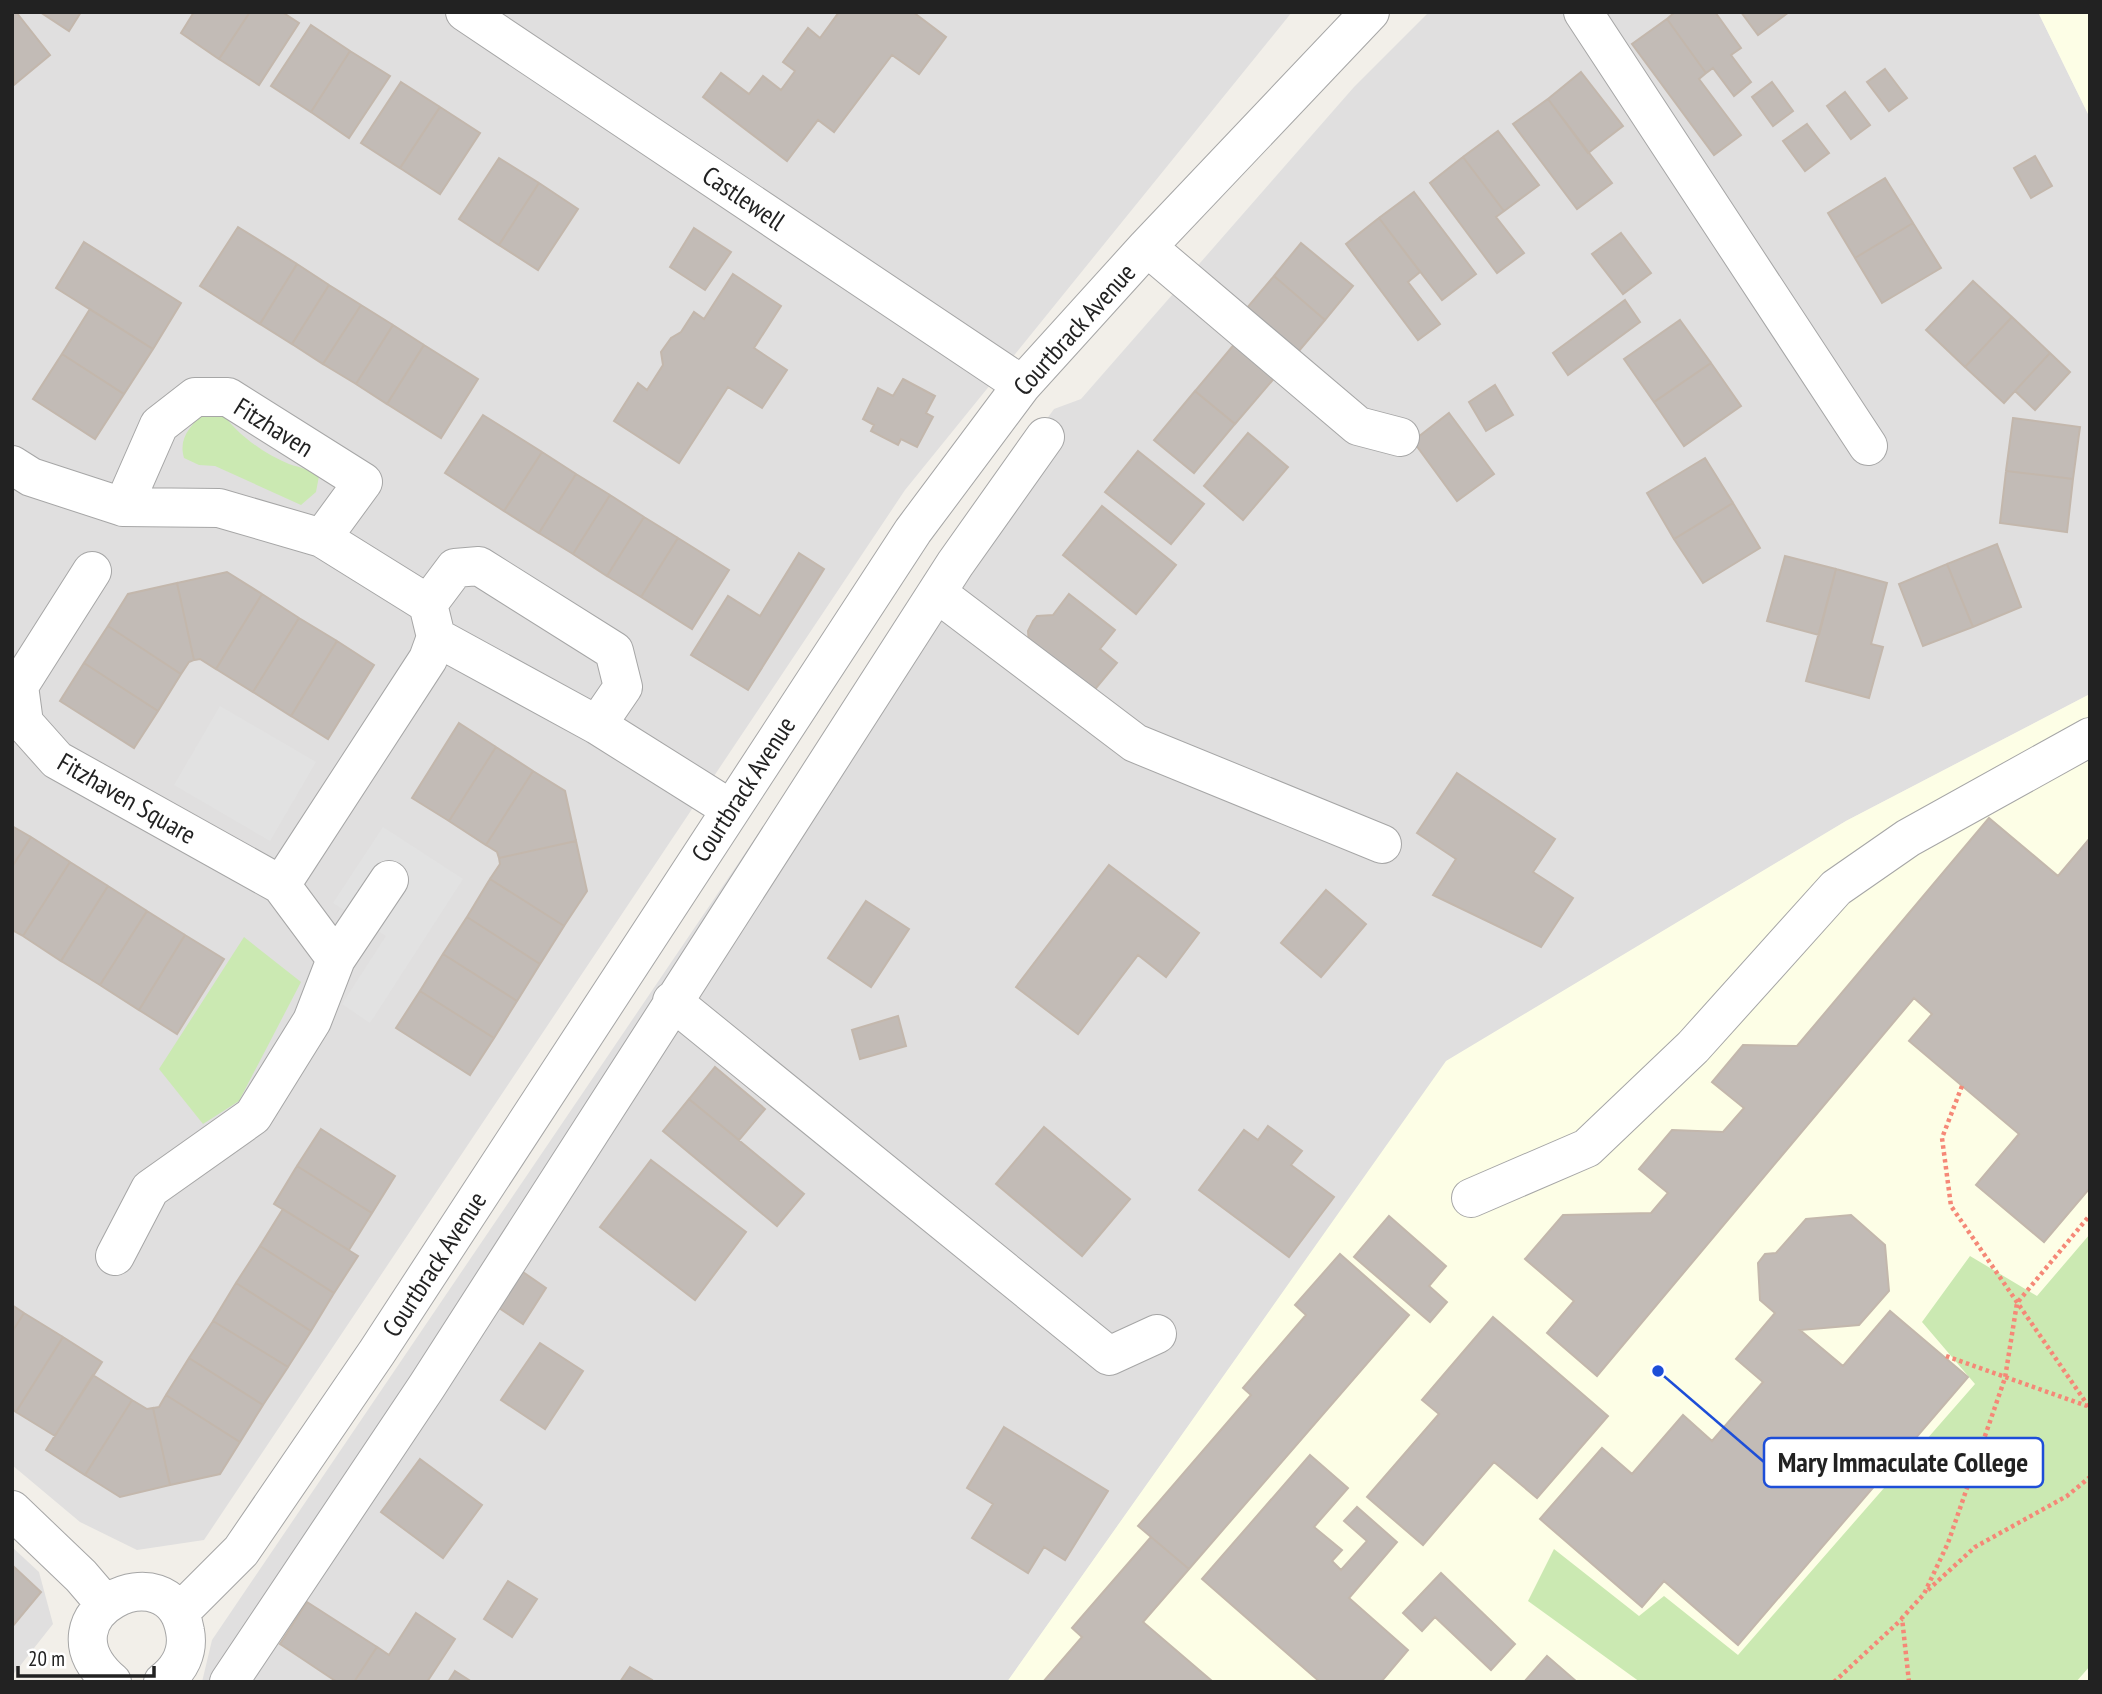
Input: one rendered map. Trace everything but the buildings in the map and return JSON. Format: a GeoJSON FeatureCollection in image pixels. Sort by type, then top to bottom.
{"type":"FeatureCollection","features":[{"type":"Feature","properties":{"kind":"street","name":"Castlewell"},"geometry":{"type":"LineString","coordinates":[[465,12],[1022,385]]}},
{"type":"Feature","properties":{"kind":"street"},"geometry":{"type":"LineString","coordinates":[[1583,12],[1868,446]]}},
{"type":"Feature","properties":{"kind":"street","name":"Courtbrack Avenue"},"geometry":{"type":"LineString","coordinates":[[178,1613],[242,1551],[377,1352],[729,808],[913,531],[1022,385],[1352,18]]}},
{"type":"Feature","properties":{"kind":"street"},"geometry":{"type":"LineString","coordinates":[[1147,247],[1358,426],[1400,437]]}},
{"type":"Feature","properties":{"kind":"street","name":"Fitzhaven"},"geometry":{"type":"LineString","coordinates":[[123,507],[159,425],[195,397],[228,397],[363,482],[321,538]]}},
{"type":"Feature","properties":{"kind":"street"},"geometry":{"type":"LineString","coordinates":[[229,1682],[427,1386],[946,578],[1045,437]]}},
{"type":"Feature","properties":{"kind":"street"},"geometry":{"type":"LineString","coordinates":[[12,465],[31,477],[123,507],[219,508],[321,538],[432,620],[729,808]]}},
{"type":"Feature","properties":{"kind":"street"},"geometry":{"type":"LineString","coordinates":[[913,531],[946,578],[1135,743],[1382,844]]}},
{"type":"Feature","properties":{"kind":"street"},"geometry":{"type":"LineString","coordinates":[[281,885],[428,659],[432,620],[455,568],[480,566],[614,651],[622,687],[597,725]]}},
{"type":"Feature","properties":{"kind":"street","name":"Fitzhaven Square"},"geometry":{"type":"LineString","coordinates":[[92,571],[19,686],[24,723],[57,760],[281,885],[336,959]]}},
{"type":"Feature","properties":{"kind":"street"},"geometry":{"type":"LineString","coordinates":[[1471,1198],[1587,1148],[1693,1047],[1836,888],[1908,838],[2090,737]]}},
{"type":"Feature","properties":{"kind":"street"},"geometry":{"type":"LineString","coordinates":[[115,1256],[150,1189],[253,1116],[312,1021],[336,959],[389,880]]}},
{"type":"Feature","properties":{"kind":"street"},"geometry":{"type":"LineString","coordinates":[[672,1001],[1109,1356],[1157,1334]]}},
{"type":"Feature","properties":{"kind":"street"},"geometry":{"type":"LineString","coordinates":[[377,1352],[427,1386]]}},
{"type":"Feature","properties":{"kind":"street"},"geometry":{"type":"LineString","coordinates":[[12,1510],[81,1576],[104,1604]]}},
{"type":"Feature","properties":{"kind":"street"},"geometry":{"type":"LineString","coordinates":[[99,1678],[88,1642],[90,1625],[104,1604],[123,1592],[139,1590],[161,1597],[178,1613],[187,1643],[174,1673],[163,1682]]}},
{"type":"Feature","properties":{"kind":"path"},"geometry":{"type":"LineString","coordinates":[[1962,1086],[1942,1138],[1951,1206],[2089,1408]]}},
{"type":"Feature","properties":{"kind":"path"},"geometry":{"type":"LineString","coordinates":[[1924,1594],[1948,1544],[2005,1378],[2017,1303],[2090,1215]]}},
{"type":"Feature","properties":{"kind":"path"},"geometry":{"type":"LineString","coordinates":[[1946,1356],[2089,1408]]}},
{"type":"Feature","properties":{"kind":"path"},"geometry":{"type":"LineString","coordinates":[[1835,1682],[1975,1547],[2067,1496],[2090,1477]]}},
{"type":"Feature","properties":{"kind":"path"},"geometry":{"type":"LineString","coordinates":[[1902,1618],[1909,1682]]}},
{"type":"Feature","properties":{"kind":"shaded area"},"geometry":{"type":"Polygon","coordinates":[[[12,12],[1292,12],[905,490],[204,1540],[137,1550],[80,1522],[12,1465],[12,12]]]}},
{"type":"Feature","properties":{"kind":"shaded area"},"geometry":{"type":"Polygon","coordinates":[[[1429,12],[2038,12],[2090,118],[2090,694],[1846,821],[1447,1061],[1007,1682],[202,1682],[212,1640],[916,601],[1054,409],[1081,399],[1354,87],[1429,12]]]}},
{"type":"Feature","properties":{"kind":"shaded area"},"geometry":{"type":"Polygon","coordinates":[[[2038,12],[2090,12],[2090,118],[2038,12]]]}},
{"type":"Feature","properties":{"kind":"shaded area"},"geometry":{"type":"Polygon","coordinates":[[[2090,694],[2090,1682],[1007,1682],[1446,1061],[1846,821],[2090,694]]]}},
{"type":"Feature","properties":{"kind":"shaded area"},"geometry":{"type":"Polygon","coordinates":[[[220,706],[316,762],[270,841],[174,785],[220,706]]]}},
{"type":"Feature","properties":{"kind":"shaded area"},"geometry":{"type":"Polygon","coordinates":[[[383,827],[463,879],[370,1023],[342,1004],[386,936],[333,903],[383,827]]]}},
{"type":"Feature","properties":{"kind":"shaded area"},"geometry":{"type":"Polygon","coordinates":[[[12,1547],[39,1572],[53,1624],[12,1676],[12,1547]]]}},
{"type":"Feature","properties":{"kind":"green space"},"geometry":{"type":"Polygon","coordinates":[[[204,411],[221,411],[242,435],[260,449],[319,476],[316,492],[301,505],[215,466],[199,465],[184,458],[184,438],[204,411]]]}},
{"type":"Feature","properties":{"kind":"green space"},"geometry":{"type":"Polygon","coordinates":[[[244,937],[301,982],[239,1101],[203,1124],[159,1069],[244,937]]]}},
{"type":"Feature","properties":{"kind":"green space"},"geometry":{"type":"Polygon","coordinates":[[[2090,1234],[2090,1666],[2076,1682],[1640,1682],[1528,1601],[1554,1549],[1639,1616],[1664,1596],[1738,1655],[1975,1384],[1922,1322],[1970,1256],[2037,1296],[2090,1234]]]}},
{"type":"Feature","properties":{"kind":"place","name":"Mary Immaculate College"},"geometry":{"type":"Point","coordinates":[1658,1371]}}]}
